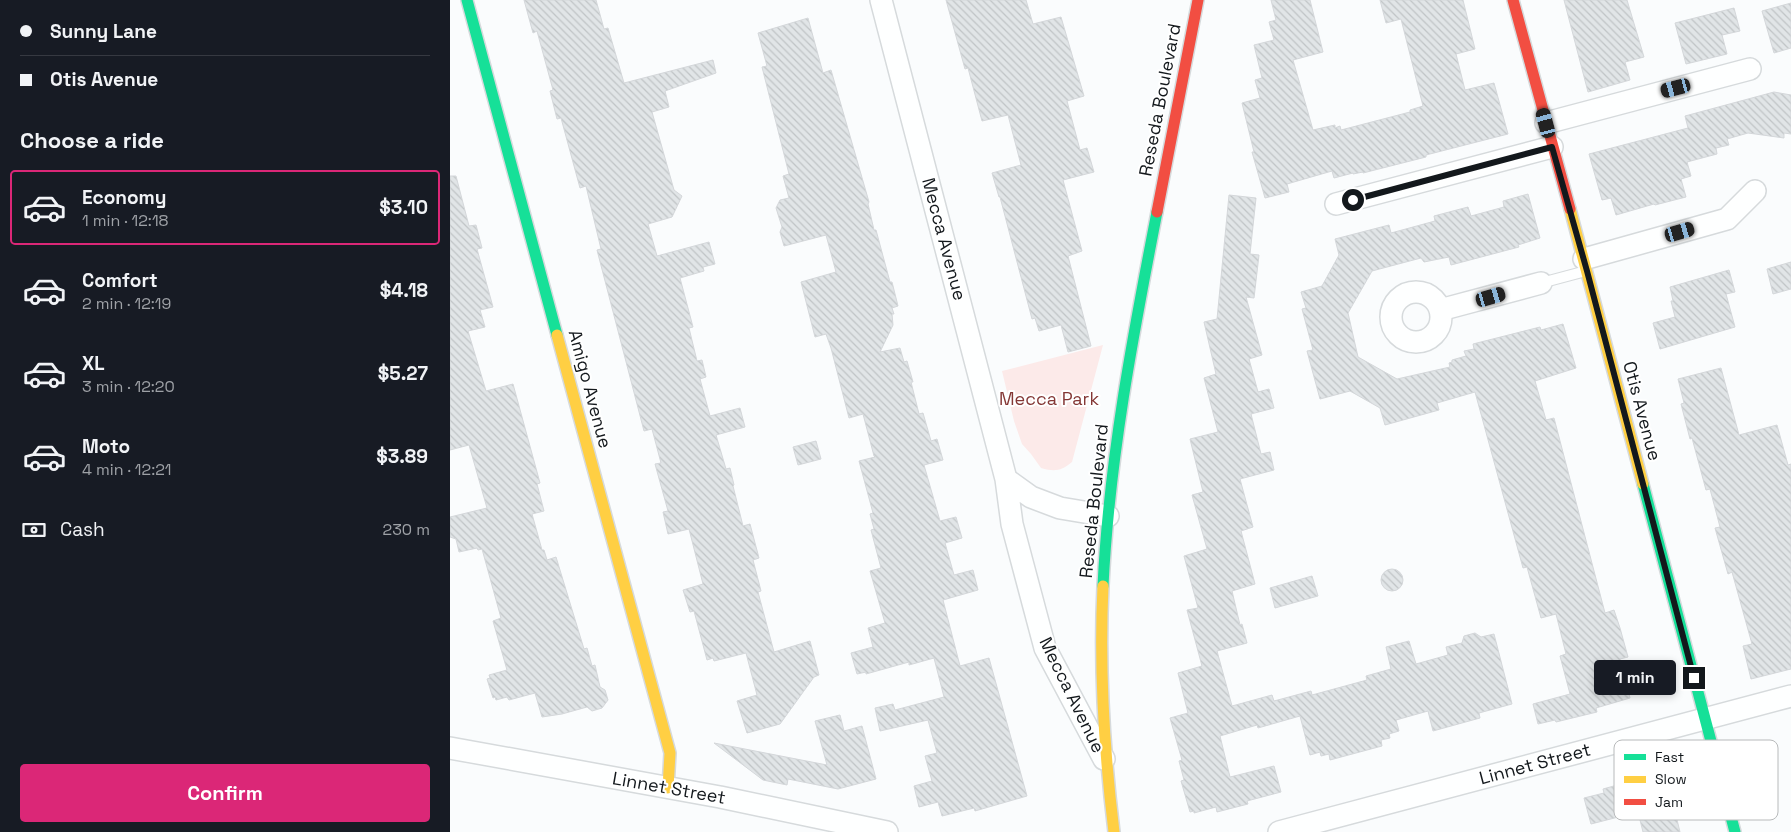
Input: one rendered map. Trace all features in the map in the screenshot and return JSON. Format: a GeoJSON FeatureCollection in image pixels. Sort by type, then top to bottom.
{"type":"FeatureCollection","features":[{"type":"Feature","properties":{"kind":"street","name":"Amigo Avenue"},"geometry":{"type":"LineString","coordinates":[[467,0],[670,753],[668,788]]}},
{"type":"Feature","properties":{"kind":"street","name":"Mecca Avenue"},"geometry":{"type":"LineString","coordinates":[[881,0],[1006,479],[1012,524],[1045,648],[1106,764]]}},
{"type":"Feature","properties":{"kind":"street","name":"Reseda Boulevard"},"geometry":{"type":"LineString","coordinates":[[1114,832],[1106,764],[1101,664],[1102,589],[1108,516],[1123,393],[1198,0]]}},
{"type":"Feature","properties":{"kind":"street","name":"Otis Avenue"},"geometry":{"type":"LineString","coordinates":[[1513,0],[1586,265],[1711,740]]}},
{"type":"Feature","properties":{"kind":"street"},"geometry":{"type":"LineString","coordinates":[[1546,123],[1750,69]]}},
{"type":"Feature","properties":{"kind":"street"},"geometry":{"type":"LineString","coordinates":[[1336,204],[1552,147]]}},
{"type":"Feature","properties":{"kind":"street"},"geometry":{"type":"LineString","coordinates":[[1586,265],[1727,219],[1755,191]]}},
{"type":"Feature","properties":{"kind":"street"},"geometry":{"type":"LineString","coordinates":[[1440,310],[1541,283]]}},
{"type":"Feature","properties":{"kind":"street"},"geometry":{"type":"LineString","coordinates":[[1006,479],[1030,497],[1060,508],[1108,516]]}},
{"type":"Feature","properties":{"kind":"street","name":"Linnet Street"},"geometry":{"type":"LineString","coordinates":[[1626,740],[1791,696]]}},
{"type":"Feature","properties":{"kind":"street","name":"Linnet Street"},"geometry":{"type":"LineString","coordinates":[[1279,832],[1614,743]]}},
{"type":"Feature","properties":{"kind":"street","name":"Linnet Street"},"geometry":{"type":"LineString","coordinates":[[450,748],[720,797],[887,832]]}},
{"type":"Feature","properties":{"kind":"lane"},"geometry":{"type":"LineString","coordinates":[[1541,283],[1586,265]]}},
{"type":"Feature","properties":{"kind":"green space","name":"Mecca Park"},"geometry":{"type":"Polygon","coordinates":[[[1103,345],[1072,462],[1058,470],[1041,468],[1022,444],[1014,421],[1002,371],[1103,345]]]}},
{"type":"Feature","properties":{"kind":"building"},"geometry":{"type":"Polygon","coordinates":[[[524,0],[596,0],[604,29],[608,28],[624,83],[713,60],[716,73],[665,91],[669,107],[652,112],[674,190],[682,196],[672,217],[648,224],[657,256],[709,242],[715,264],[703,267],[704,271],[680,278],[693,327],[689,328],[697,361],[702,360],[706,377],[700,379],[710,416],[740,408],[745,427],[716,435],[726,469],[730,468],[743,526],[750,524],[759,558],[753,560],[761,591],[758,592],[774,652],[810,641],[819,675],[814,677],[780,724],[747,733],[737,701],[757,695],[746,653],[714,661],[713,658],[707,660],[694,611],[690,612],[683,590],[703,584],[689,529],[668,534],[663,512],[668,511],[655,464],[661,463],[652,429],[644,431],[597,250],[601,249],[586,186],[580,188],[561,118],[557,119],[550,91],[553,90],[537,31],[533,33],[524,0]]]}},
{"type":"Feature","properties":{"kind":"building"},"geometry":{"type":"Polygon","coordinates":[[[946,0],[1026,0],[1033,24],[1061,17],[1084,96],[1067,101],[1080,150],[1087,148],[1094,172],[1063,180],[1082,251],[1068,256],[1091,346],[1068,352],[1061,325],[1039,331],[1035,318],[1032,319],[992,173],[1021,165],[1008,115],[982,121],[968,68],[965,69],[946,0]]]}},
{"type":"Feature","properties":{"kind":"building"},"geometry":{"type":"Polygon","coordinates":[[[1271,0],[1310,0],[1323,52],[1293,60],[1313,130],[1335,125],[1335,128],[1340,126],[1341,130],[1410,112],[1410,110],[1423,106],[1401,19],[1386,23],[1380,0],[1463,0],[1475,49],[1456,54],[1465,90],[1494,83],[1508,134],[1363,173],[1353,173],[1334,178],[1332,171],[1287,184],[1289,192],[1265,198],[1252,152],[1254,152],[1242,103],[1260,98],[1255,80],[1262,78],[1254,45],[1274,40],[1269,22],[1276,20],[1271,0]]]}},
{"type":"Feature","properties":{"kind":"building"},"geometry":{"type":"Polygon","coordinates":[[[1564,0],[1627,0],[1644,57],[1625,62],[1630,80],[1588,92],[1564,0]]]}},
{"type":"Feature","properties":{"kind":"building"},"geometry":{"type":"Polygon","coordinates":[[[1791,3],[1791,48],[1774,53],[1762,11],[1791,3]]]}},
{"type":"Feature","properties":{"kind":"building"},"geometry":{"type":"Polygon","coordinates":[[[1734,8],[1740,31],[1722,35],[1727,54],[1686,64],[1675,23],[1734,8]]]}},
{"type":"Feature","properties":{"kind":"building"},"geometry":{"type":"Polygon","coordinates":[[[808,18],[823,73],[831,70],[869,202],[874,230],[876,230],[898,306],[892,308],[894,314],[892,314],[893,325],[880,352],[900,348],[904,362],[907,361],[919,414],[923,413],[931,441],[937,439],[943,460],[924,465],[940,521],[956,517],[962,538],[945,543],[954,575],[973,570],[978,590],[943,600],[960,666],[989,658],[1027,796],[975,811],[974,808],[942,816],[938,802],[919,807],[914,786],[932,781],[925,756],[937,753],[928,720],[880,731],[875,708],[893,704],[895,710],[944,697],[934,658],[909,665],[909,662],[866,674],[866,672],[857,674],[851,653],[873,647],[868,628],[885,623],[870,571],[881,568],[871,530],[874,529],[870,514],[873,513],[859,461],[875,457],[863,414],[849,418],[831,348],[826,334],[815,337],[801,282],[836,272],[826,235],[784,246],[780,232],[782,227],[776,208],[780,200],[789,198],[783,176],[789,174],[762,67],[767,66],[758,33],[808,18]]]}},
{"type":"Feature","properties":{"kind":"building"},"geometry":{"type":"Polygon","coordinates":[[[1774,92],[1791,95],[1791,134],[1784,133],[1784,138],[1748,133],[1727,139],[1729,145],[1716,148],[1717,154],[1687,162],[1691,176],[1681,179],[1686,197],[1616,215],[1611,198],[1602,200],[1589,154],[1688,128],[1685,116],[1774,92]]]}},
{"type":"Feature","properties":{"kind":"building"},"geometry":{"type":"Polygon","coordinates":[[[450,176],[456,176],[469,226],[476,225],[482,248],[477,249],[493,307],[480,310],[485,327],[468,331],[486,391],[513,384],[540,483],[537,484],[544,511],[532,514],[542,550],[544,550],[547,560],[556,557],[584,649],[587,648],[592,666],[595,665],[600,687],[605,690],[608,700],[602,708],[592,711],[587,707],[542,717],[535,693],[509,700],[507,697],[496,700],[495,697],[493,698],[487,679],[490,678],[489,675],[507,670],[493,621],[501,618],[482,549],[478,550],[477,548],[459,552],[456,539],[450,537],[450,517],[487,508],[469,445],[450,450],[450,176]]]}},
{"type":"Feature","properties":{"kind":"building"},"geometry":{"type":"Polygon","coordinates":[[[1528,194],[1540,238],[1518,245],[1519,247],[1451,265],[1449,257],[1424,262],[1421,258],[1372,271],[1348,313],[1358,357],[1397,379],[1450,367],[1449,363],[1452,360],[1466,356],[1464,351],[1474,349],[1473,344],[1540,327],[1541,330],[1563,324],[1576,368],[1535,381],[1546,420],[1554,418],[1605,613],[1614,610],[1620,628],[1628,657],[1620,659],[1630,698],[1596,708],[1597,712],[1556,722],[1555,720],[1538,724],[1533,704],[1570,694],[1560,656],[1566,654],[1556,614],[1541,618],[1527,567],[1523,568],[1475,392],[1437,403],[1439,410],[1385,425],[1380,408],[1350,391],[1320,399],[1307,351],[1313,350],[1302,309],[1306,308],[1301,292],[1322,286],[1339,255],[1335,239],[1389,225],[1391,233],[1435,221],[1434,216],[1468,207],[1471,216],[1504,207],[1503,201],[1528,194]]]}},
{"type":"Feature","properties":{"kind":"building"},"geometry":{"type":"Polygon","coordinates":[[[1229,195],[1256,198],[1250,254],[1259,255],[1254,298],[1246,297],[1262,355],[1249,359],[1258,392],[1269,389],[1274,408],[1251,414],[1261,454],[1270,452],[1274,470],[1240,479],[1253,527],[1241,531],[1255,584],[1232,591],[1240,625],[1242,624],[1247,643],[1217,651],[1232,706],[1272,695],[1274,701],[1311,691],[1312,695],[1367,680],[1366,676],[1391,669],[1386,647],[1409,641],[1416,664],[1448,655],[1446,647],[1462,643],[1464,636],[1475,633],[1481,637],[1494,634],[1512,704],[1479,713],[1480,718],[1433,731],[1428,711],[1396,720],[1399,731],[1389,734],[1390,738],[1381,740],[1382,746],[1330,760],[1329,754],[1321,756],[1320,752],[1310,755],[1300,716],[1258,728],[1257,725],[1220,736],[1230,777],[1274,766],[1281,792],[1247,801],[1248,804],[1217,812],[1216,807],[1194,813],[1194,811],[1190,812],[1181,781],[1184,780],[1179,761],[1182,760],[1170,718],[1188,713],[1178,673],[1202,666],[1187,610],[1198,608],[1184,556],[1207,549],[1192,495],[1203,492],[1190,439],[1218,432],[1204,378],[1216,374],[1204,322],[1217,319],[1229,195]]]}},
{"type":"Feature","properties":{"kind":"building"},"geometry":{"type":"Polygon","coordinates":[[[1791,262],[1791,289],[1773,294],[1767,269],[1791,262]]]}},
{"type":"Feature","properties":{"kind":"building"},"geometry":{"type":"Polygon","coordinates":[[[1729,270],[1735,292],[1726,294],[1735,327],[1660,349],[1653,323],[1675,317],[1670,287],[1729,270]]]}},
{"type":"Feature","properties":{"kind":"building"},"geometry":{"type":"Polygon","coordinates":[[[1721,368],[1739,435],[1777,425],[1788,465],[1791,464],[1791,669],[1751,679],[1743,646],[1752,644],[1732,572],[1728,574],[1715,528],[1720,527],[1710,489],[1706,490],[1692,438],[1690,439],[1681,404],[1684,403],[1678,379],[1721,368]]]}},
{"type":"Feature","properties":{"kind":"building"},"geometry":{"type":"Polygon","coordinates":[[[816,441],[821,459],[798,465],[793,447],[816,441]]]}},
{"type":"Feature","properties":{"kind":"building"},"geometry":{"type":"Polygon","coordinates":[[[1392,569],[1402,576],[1403,580],[1396,590],[1392,591],[1382,584],[1381,580],[1388,570],[1392,569]]]}},
{"type":"Feature","properties":{"kind":"building"},"geometry":{"type":"Polygon","coordinates":[[[1312,576],[1318,596],[1275,608],[1270,588],[1312,576]]]}},
{"type":"Feature","properties":{"kind":"building"},"geometry":{"type":"Polygon","coordinates":[[[840,715],[844,731],[862,726],[876,779],[838,789],[788,779],[787,785],[763,780],[714,743],[827,765],[815,721],[840,715]]]}},
{"type":"Feature","properties":{"kind":"building"},"geometry":{"type":"Polygon","coordinates":[[[1614,786],[1614,818],[1591,824],[1584,798],[1604,793],[1603,789],[1614,786]]]}},
{"type":"Feature","properties":{"kind":"building"},"geometry":{"type":"Polygon","coordinates":[[[1640,820],[1677,820],[1680,832],[1643,832],[1640,820]]]}},
{"type":"Feature","properties":{"kind":"traffic: fast"},"geometry":{"type":"LineString","coordinates":[[467,0],[557,335]]}},
{"type":"Feature","properties":{"kind":"traffic: fast"},"geometry":{"type":"LineString","coordinates":[[1103,586],[1116,445],[1139,305],[1157,212]]}},
{"type":"Feature","properties":{"kind":"traffic: fast"},"geometry":{"type":"LineString","coordinates":[[1643,484],[1711,740]]}},
{"type":"Feature","properties":{"kind":"traffic: fast"},"geometry":{"type":"LineString","coordinates":[[1732,820],[1735,832]]}},
{"type":"Feature","properties":{"kind":"traffic: slow"},"geometry":{"type":"LineString","coordinates":[[1570,209],[1643,484]]}},
{"type":"Feature","properties":{"kind":"traffic: slow"},"geometry":{"type":"LineString","coordinates":[[557,335],[670,753],[668,788]]}},
{"type":"Feature","properties":{"kind":"traffic: slow"},"geometry":{"type":"LineString","coordinates":[[1103,586],[1103,709],[1114,832]]}},
{"type":"Feature","properties":{"kind":"traffic: jam"},"geometry":{"type":"LineString","coordinates":[[1157,212],[1198,0]]}},
{"type":"Feature","properties":{"kind":"traffic: jam"},"geometry":{"type":"LineString","coordinates":[[1513,0],[1570,209]]}},
{"type":"Feature","properties":{"kind":"route"},"geometry":{"type":"LineString","coordinates":[[1353,200],[1552,147],[1587,271],[1694,678]]}}]}
